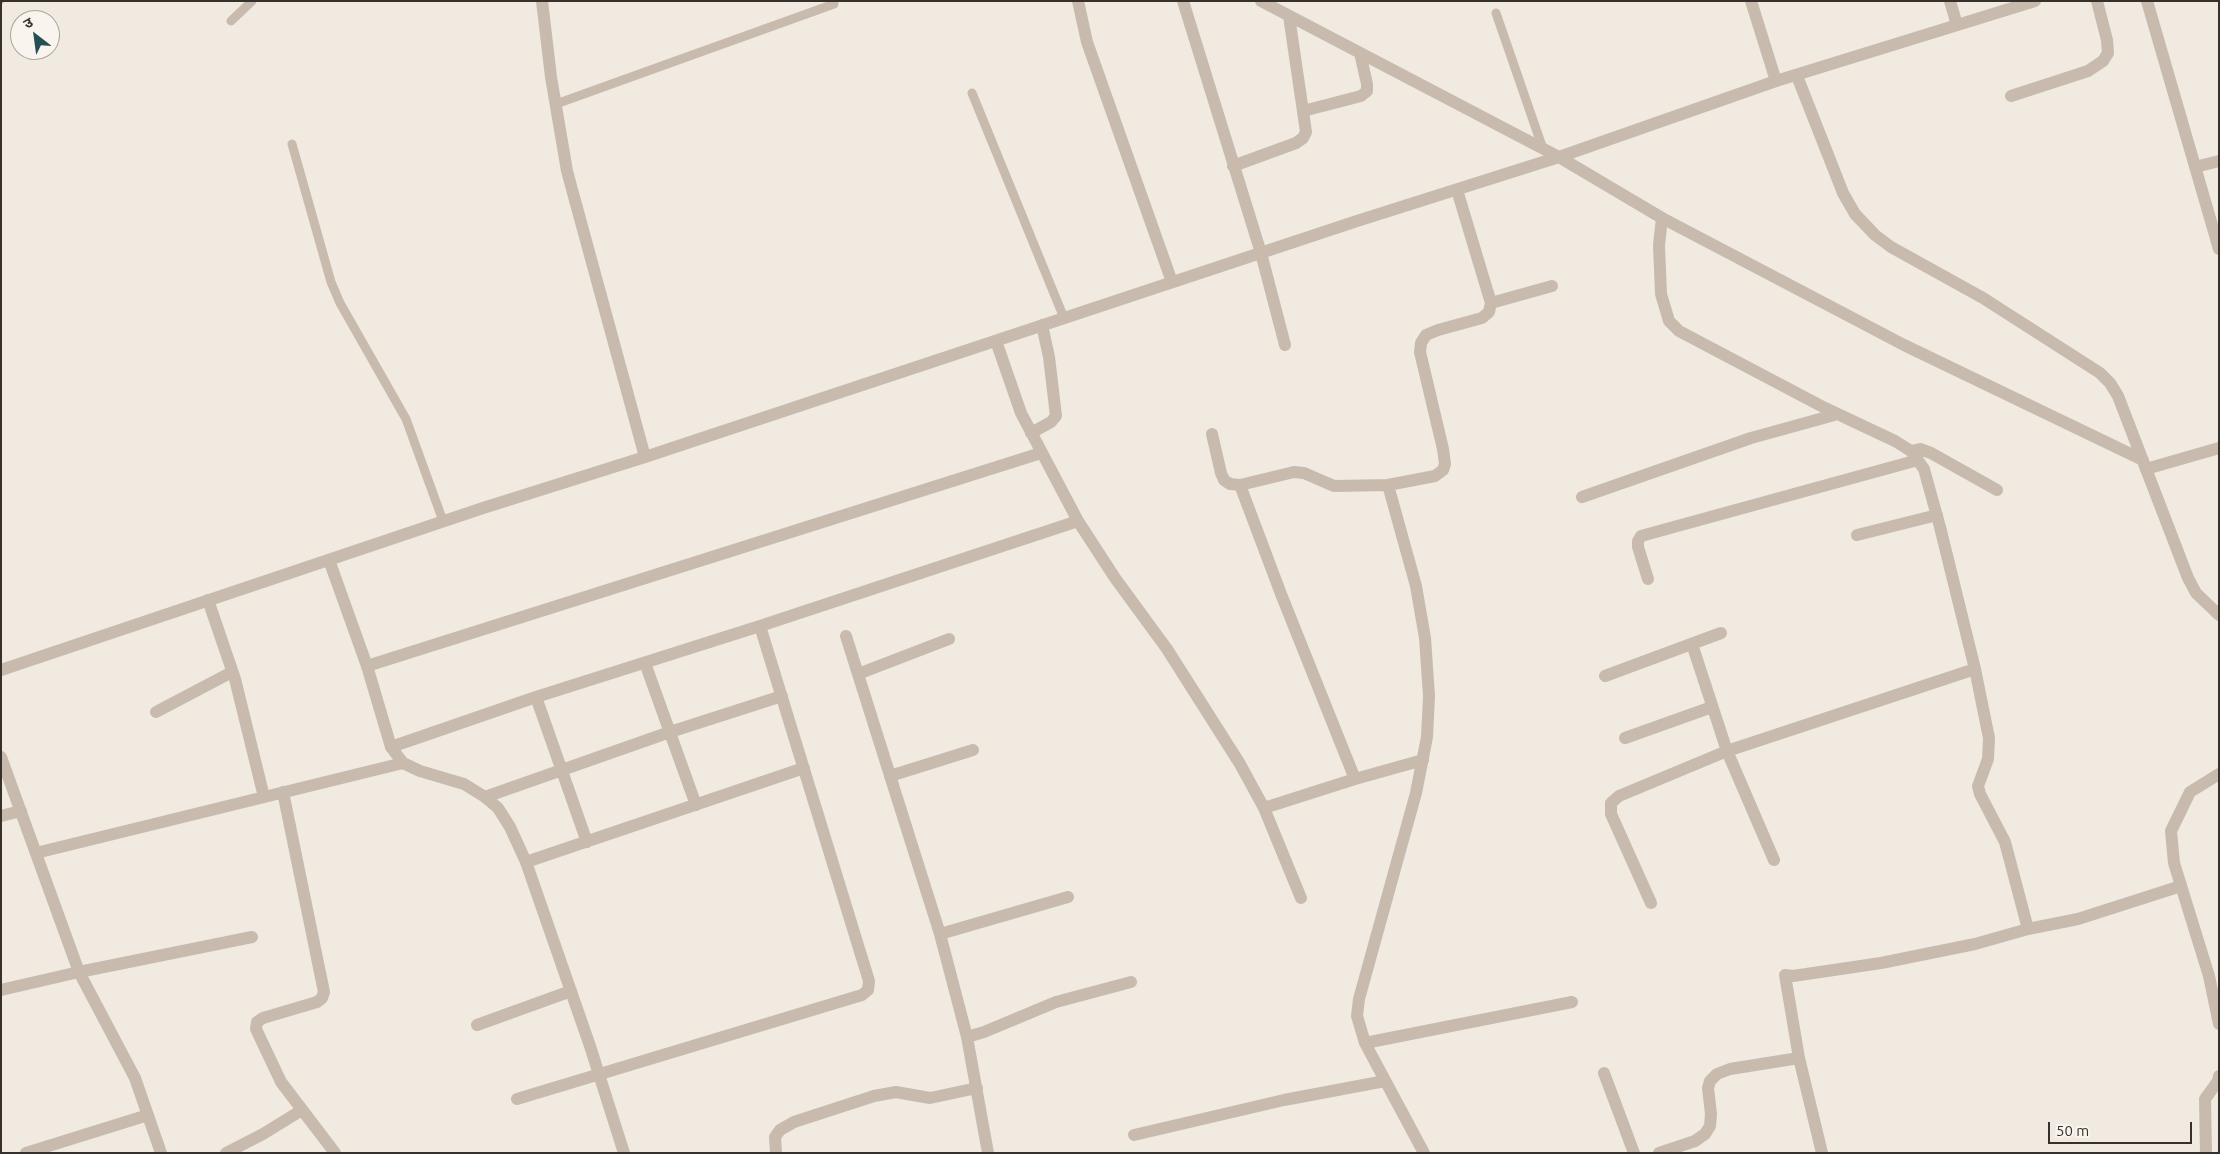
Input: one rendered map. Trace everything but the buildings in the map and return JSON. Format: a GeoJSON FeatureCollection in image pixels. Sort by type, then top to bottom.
{"type":"FeatureCollection","features":[{"type":"Feature","properties":{"kind":"street"},"geometry":{"type":"LineString","coordinates":[[542,1],[567,171],[645,457]]}},
{"type":"Feature","properties":{"kind":"street"},"geometry":{"type":"LineString","coordinates":[[1078,1],[1087,42],[1172,282]]}},
{"type":"Feature","properties":{"kind":"street"},"geometry":{"type":"LineString","coordinates":[[1183,1],[1261,253],[1285,345]]}},
{"type":"Feature","properties":{"kind":"street"},"geometry":{"type":"LineString","coordinates":[[1261,1],[1559,157],[1662,218],[1904,345],[2144,465],[2219,448]]}},
{"type":"Feature","properties":{"kind":"street"},"geometry":{"type":"LineString","coordinates":[[1750,1],[1776,82]]}},
{"type":"Feature","properties":{"kind":"street"},"geometry":{"type":"LineString","coordinates":[[1950,1],[1957,25]]}},
{"type":"Feature","properties":{"kind":"street"},"geometry":{"type":"LineString","coordinates":[[1,670],[443,521],[645,457],[1172,282],[1559,157],[1776,82],[2035,1]]}},
{"type":"Feature","properties":{"kind":"street"},"geometry":{"type":"LineString","coordinates":[[2012,96],[2088,71],[2103,62],[2108,54],[2107,40],[2097,1]]}},
{"type":"Feature","properties":{"kind":"street"},"geometry":{"type":"LineString","coordinates":[[2148,1],[2219,249]]}},
{"type":"Feature","properties":{"kind":"street"},"geometry":{"type":"LineString","coordinates":[[1233,166],[1296,142],[1303,138],[1306,132],[1289,16]]}},
{"type":"Feature","properties":{"kind":"street"},"geometry":{"type":"LineString","coordinates":[[1303,111],[1361,96],[1367,91],[1360,53]]}},
{"type":"Feature","properties":{"kind":"street"},"geometry":{"type":"LineString","coordinates":[[1797,76],[1842,193],[1855,214],[1875,235],[1891,247],[1983,298],[2100,373],[2110,383],[2118,396],[2188,578],[2196,593],[2219,615]]}},
{"type":"Feature","properties":{"kind":"street"},"geometry":{"type":"LineString","coordinates":[[2195,167],[2219,160]]}},
{"type":"Feature","properties":{"kind":"street"},"geometry":{"type":"LineString","coordinates":[[1212,434],[1224,480],[1230,484],[1240,484],[1299,472],[1334,486],[1388,485],[1435,476],[1443,470],[1445,464],[1420,352],[1421,343],[1426,336],[1438,330],[1482,318],[1489,312],[1491,303],[1457,190]]}},
{"type":"Feature","properties":{"kind":"street"},"geometry":{"type":"LineString","coordinates":[[1662,218],[1659,245],[1661,294],[1669,321],[1679,331],[1838,414],[1895,441],[1914,455],[1924,469],[1975,669],[1990,747],[1978,786],[1980,794],[2008,851],[2028,929]]}},
{"type":"Feature","properties":{"kind":"street"},"geometry":{"type":"LineString","coordinates":[[1491,303],[1552,286]]}},
{"type":"Feature","properties":{"kind":"street"},"geometry":{"type":"LineString","coordinates":[[1031,433],[1051,422],[1056,416],[1049,357],[1042,325]]}},
{"type":"Feature","properties":{"kind":"street"},"geometry":{"type":"LineString","coordinates":[[996,341],[1021,413],[1078,520],[1115,578],[1181,670],[1240,764],[1264,808],[1301,898]]}},
{"type":"Feature","properties":{"kind":"street"},"geometry":{"type":"LineString","coordinates":[[1582,497],[1751,438],[1838,414]]}},
{"type":"Feature","properties":{"kind":"street"},"geometry":{"type":"LineString","coordinates":[[1648,579],[1638,547],[1641,536],[1914,455],[1920,449],[1931,453],[1997,490]]}},
{"type":"Feature","properties":{"kind":"street"},"geometry":{"type":"LineString","coordinates":[[367,666],[1042,453]]}},
{"type":"Feature","properties":{"kind":"street"},"geometry":{"type":"LineString","coordinates":[[1240,484],[1280,594],[1355,779]]}},
{"type":"Feature","properties":{"kind":"street"},"geometry":{"type":"LineString","coordinates":[[1388,485],[1416,586],[1425,638],[1429,696],[1428,738],[1416,793],[1359,999],[1357,1016],[1365,1044],[1424,1153]]}},
{"type":"Feature","properties":{"kind":"street"},"geometry":{"type":"LineString","coordinates":[[1857,534],[1937,515]]}},
{"type":"Feature","properties":{"kind":"street"},"geometry":{"type":"LineString","coordinates":[[391,747],[536,697],[760,626],[1078,520]]}},
{"type":"Feature","properties":{"kind":"street"},"geometry":{"type":"LineString","coordinates":[[329,560],[367,666],[391,747],[403,763],[420,771],[464,784],[485,797],[498,808],[510,827],[526,862],[571,990],[624,1153]]}},
{"type":"Feature","properties":{"kind":"street"},"geometry":{"type":"LineString","coordinates":[[208,600],[232,672],[264,797]]}},
{"type":"Feature","properties":{"kind":"street"},"geometry":{"type":"LineString","coordinates":[[517,1099],[862,995],[868,990],[868,981],[760,626]]}},
{"type":"Feature","properties":{"kind":"street"},"geometry":{"type":"LineString","coordinates":[[1605,676],[1721,633]]}},
{"type":"Feature","properties":{"kind":"street"},"geometry":{"type":"LineString","coordinates":[[846,636],[940,934],[967,1036],[988,1153]]}},
{"type":"Feature","properties":{"kind":"street"},"geometry":{"type":"LineString","coordinates":[[858,674],[949,639]]}},
{"type":"Feature","properties":{"kind":"street"},"geometry":{"type":"LineString","coordinates":[[1692,644],[1726,751],[1774,860]]}},
{"type":"Feature","properties":{"kind":"street"},"geometry":{"type":"LineString","coordinates":[[645,663],[696,805]]}},
{"type":"Feature","properties":{"kind":"street"},"geometry":{"type":"LineString","coordinates":[[1651,903],[1611,814],[1611,803],[1619,796],[1648,782],[1726,751],[1975,669]]}},
{"type":"Feature","properties":{"kind":"street"},"geometry":{"type":"LineString","coordinates":[[156,712],[232,672]]}},
{"type":"Feature","properties":{"kind":"street"},"geometry":{"type":"LineString","coordinates":[[485,797],[670,732],[782,696]]}},
{"type":"Feature","properties":{"kind":"street"},"geometry":{"type":"LineString","coordinates":[[536,697],[587,842]]}},
{"type":"Feature","properties":{"kind":"street"},"geometry":{"type":"LineString","coordinates":[[1626,738],[1712,707]]}},
{"type":"Feature","properties":{"kind":"street"},"geometry":{"type":"LineString","coordinates":[[890,776],[973,750]]}},
{"type":"Feature","properties":{"kind":"street"},"geometry":{"type":"LineString","coordinates":[[1,757],[79,972],[135,1078],[161,1153]]}},
{"type":"Feature","properties":{"kind":"street"},"geometry":{"type":"LineString","coordinates":[[1264,808],[1423,760]]}},
{"type":"Feature","properties":{"kind":"street"},"geometry":{"type":"LineString","coordinates":[[36,853],[403,763]]}},
{"type":"Feature","properties":{"kind":"street"},"geometry":{"type":"LineString","coordinates":[[526,862],[804,768]]}},
{"type":"Feature","properties":{"kind":"street"},"geometry":{"type":"LineString","coordinates":[[2219,774],[2190,792],[2171,832],[2174,863],[2209,976],[2219,1024]]}},
{"type":"Feature","properties":{"kind":"street"},"geometry":{"type":"LineString","coordinates":[[283,792],[324,992],[322,998],[317,1002],[263,1018],[257,1022],[256,1029],[281,1082],[335,1153]]}},
{"type":"Feature","properties":{"kind":"street"},"geometry":{"type":"LineString","coordinates":[[1,816],[21,811]]}},
{"type":"Feature","properties":{"kind":"street"},"geometry":{"type":"LineString","coordinates":[[1822,1153],[1799,1058],[1785,975],[1794,976],[1881,963],[1976,944],[2028,929],[2078,918],[2181,886]]}},
{"type":"Feature","properties":{"kind":"street"},"geometry":{"type":"LineString","coordinates":[[940,934],[1068,897]]}},
{"type":"Feature","properties":{"kind":"street"},"geometry":{"type":"LineString","coordinates":[[1,990],[252,937]]}},
{"type":"Feature","properties":{"kind":"street"},"geometry":{"type":"LineString","coordinates":[[967,1036],[984,1032],[1056,1002],[1131,982]]}},
{"type":"Feature","properties":{"kind":"street"},"geometry":{"type":"LineString","coordinates":[[476,1025],[571,990]]}},
{"type":"Feature","properties":{"kind":"street"},"geometry":{"type":"LineString","coordinates":[[1365,1044],[1572,1002]]}},
{"type":"Feature","properties":{"kind":"street"},"geometry":{"type":"LineString","coordinates":[[1659,1153],[1694,1141],[1705,1134],[1710,1126],[1711,1114],[1708,1088],[1710,1081],[1717,1074],[1730,1068],[1799,1058]]}},
{"type":"Feature","properties":{"kind":"street"},"geometry":{"type":"LineString","coordinates":[[1604,1073],[1634,1153]]}},
{"type":"Feature","properties":{"kind":"street"},"geometry":{"type":"LineString","coordinates":[[2206,1153],[2205,1099],[2218,1081],[2219,1076]]}},
{"type":"Feature","properties":{"kind":"street"},"geometry":{"type":"LineString","coordinates":[[1134,1135],[1284,1100],[1385,1081]]}},
{"type":"Feature","properties":{"kind":"street"},"geometry":{"type":"LineString","coordinates":[[776,1153],[775,1137],[780,1130],[794,1122],[865,1099],[896,1092],[930,1098],[941,1097],[977,1088]]}},
{"type":"Feature","properties":{"kind":"street"},"geometry":{"type":"LineString","coordinates":[[226,1153],[264,1134],[302,1110]]}},
{"type":"Feature","properties":{"kind":"street"},"geometry":{"type":"LineString","coordinates":[[26,1153],[148,1115]]}},
{"type":"Feature","properties":{"kind":"lane"},"geometry":{"type":"LineString","coordinates":[[230,21],[252,1]]}},
{"type":"Feature","properties":{"kind":"lane"},"geometry":{"type":"LineString","coordinates":[[556,104],[834,4]]}},
{"type":"Feature","properties":{"kind":"lane"},"geometry":{"type":"LineString","coordinates":[[1496,13],[1544,149]]}},
{"type":"Feature","properties":{"kind":"lane"},"geometry":{"type":"LineString","coordinates":[[972,94],[1064,318]]}},
{"type":"Feature","properties":{"kind":"lane"},"geometry":{"type":"LineString","coordinates":[[292,144],[331,282],[340,303],[406,419],[443,521]]}}]}
